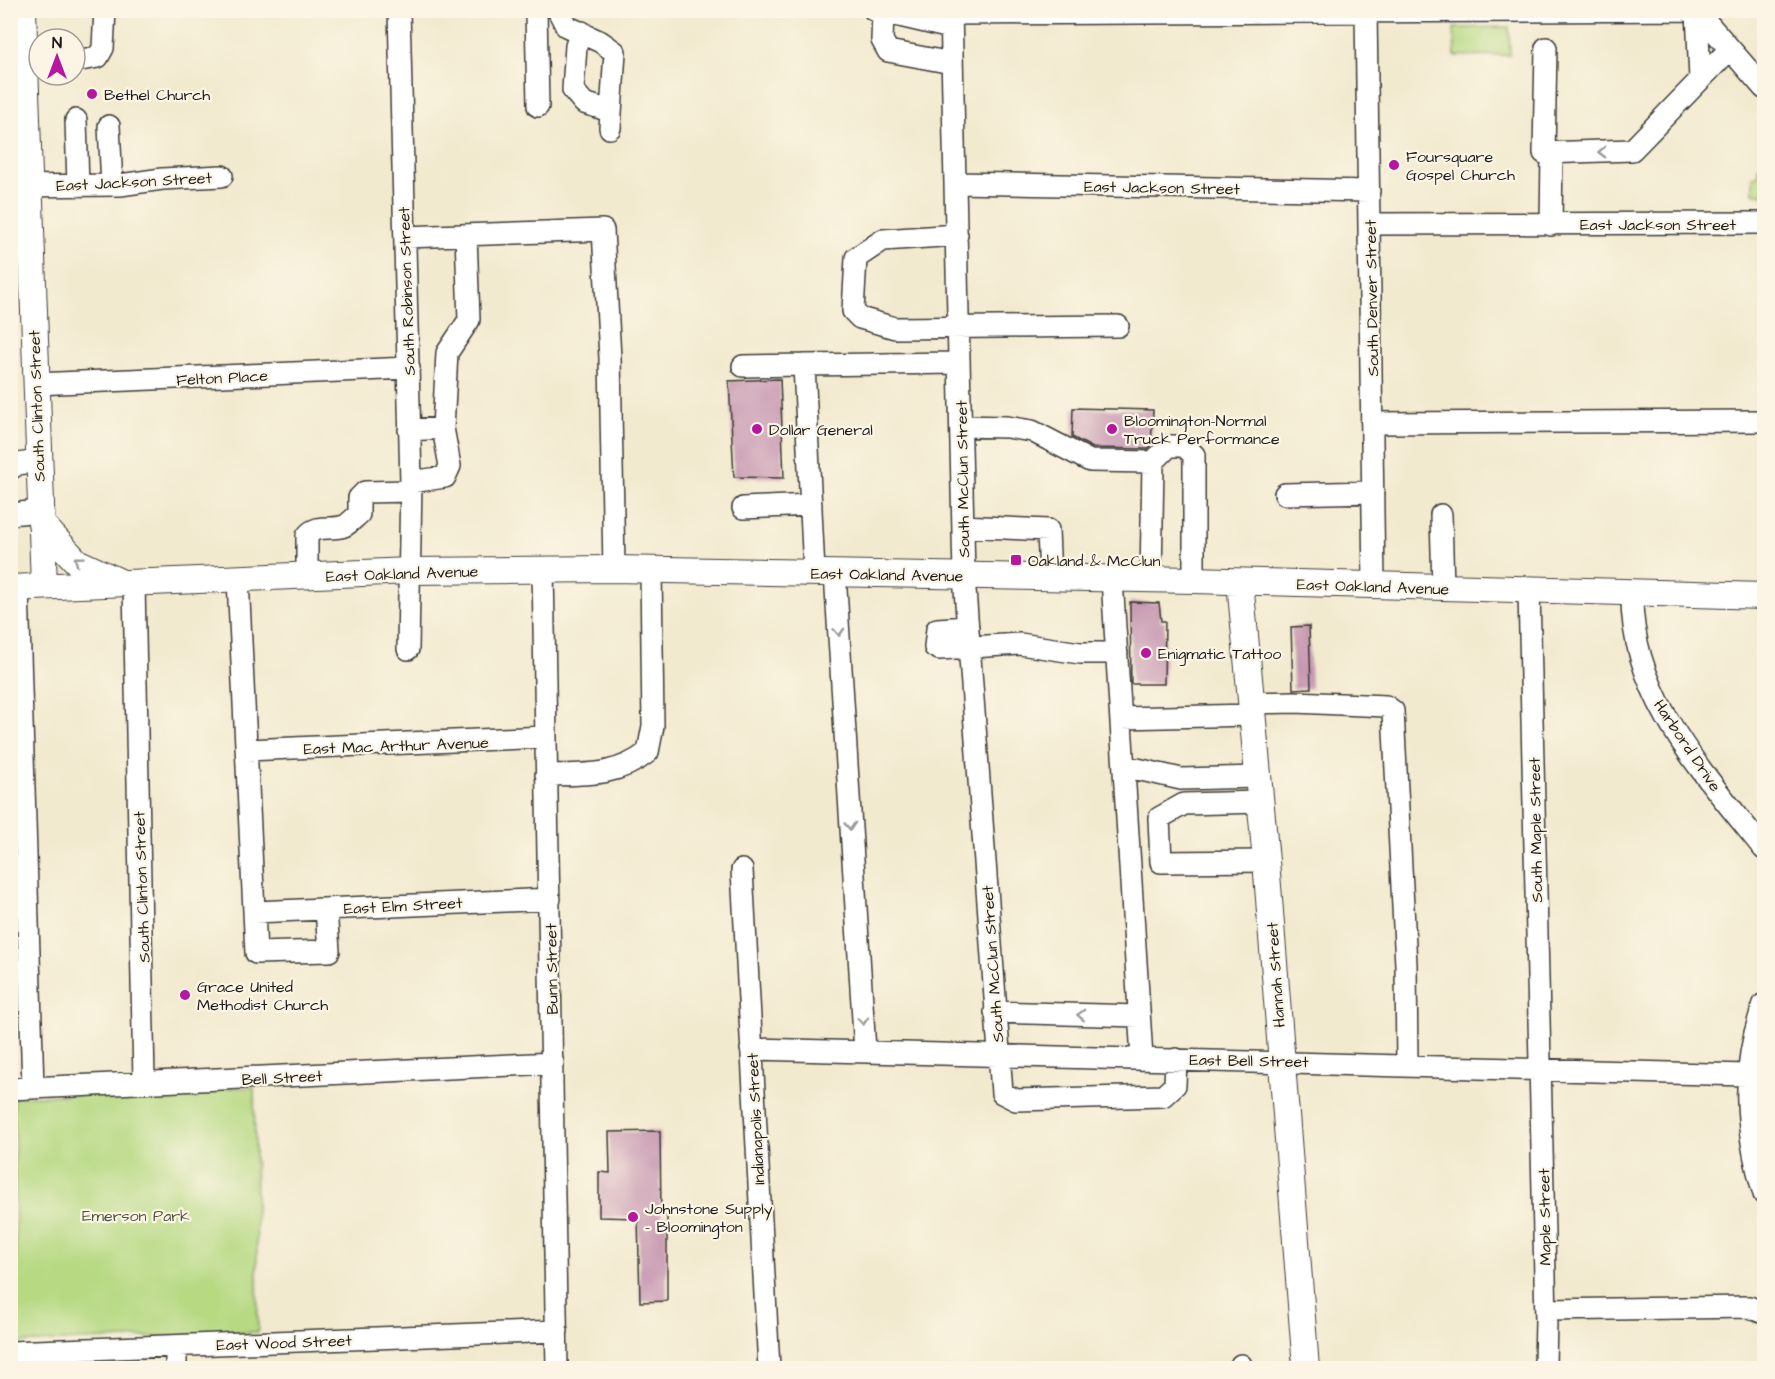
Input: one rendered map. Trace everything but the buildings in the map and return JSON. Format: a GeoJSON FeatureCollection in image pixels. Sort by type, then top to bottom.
{"type":"FeatureCollection","features":[{"type":"Feature","properties":{"kind":"main road","name":"South Clinton Street"},"geometry":{"type":"LineString","coordinates":[[23,10],[27,34]]}},
{"type":"Feature","properties":{"kind":"main road","name":"South Clinton Street"},"geometry":{"type":"LineString","coordinates":[[24,587],[40,517],[19,465],[35,384],[19,186],[29,87]]}},
{"type":"Feature","properties":{"kind":"main road"},"geometry":{"type":"LineString","coordinates":[[40,517],[77,562],[130,584]]}},
{"type":"Feature","properties":{"kind":"main road","name":"East Oakland Avenue"},"geometry":{"type":"LineString","coordinates":[[24,587],[409,572],[614,569],[1194,580],[1764,596]]}},
{"type":"Feature","properties":{"kind":"main road","name":"Hannah Street"},"geometry":{"type":"LineString","coordinates":[[1240,582],[1266,861],[1306,1368]]}},
{"type":"Feature","properties":{"kind":"street"},"geometry":{"type":"LineString","coordinates":[[87,59],[98,57],[104,48],[105,10]]}},
{"type":"Feature","properties":{"kind":"street","name":"South Robinson Street"},"geometry":{"type":"LineString","coordinates":[[399,10],[409,368],[408,649]]}},
{"type":"Feature","properties":{"kind":"street"},"geometry":{"type":"LineString","coordinates":[[536,10],[538,106]]}},
{"type":"Feature","properties":{"kind":"street"},"geometry":{"type":"LineString","coordinates":[[558,10],[566,26],[582,32],[615,52],[610,120],[585,103],[573,90],[576,46],[582,32]]}},
{"type":"Feature","properties":{"kind":"street"},"geometry":{"type":"LineString","coordinates":[[952,63],[888,51],[882,40],[878,12],[951,18],[1366,11],[1697,10]]}},
{"type":"Feature","properties":{"kind":"street"},"geometry":{"type":"LineString","coordinates":[[1697,10],[1764,88]]}},
{"type":"Feature","properties":{"kind":"street"},"geometry":{"type":"LineString","coordinates":[[1697,10],[1700,80]]}},
{"type":"Feature","properties":{"kind":"street","name":"South Denver Street"},"geometry":{"type":"LineString","coordinates":[[1366,11],[1371,224],[1374,586]]}},
{"type":"Feature","properties":{"kind":"street","name":"South McClun Street"},"geometry":{"type":"LineString","coordinates":[[951,18],[964,576],[1002,1093],[1016,1100],[1162,1096],[1175,1085],[1176,1059]]}},
{"type":"Feature","properties":{"kind":"street"},"geometry":{"type":"LineString","coordinates":[[1546,48],[1544,153],[1627,152],[1646,136],[1729,50]]}},
{"type":"Feature","properties":{"kind":"street"},"geometry":{"type":"LineString","coordinates":[[76,120],[78,186]]}},
{"type":"Feature","properties":{"kind":"street"},"geometry":{"type":"LineString","coordinates":[[109,126],[112,185]]}},
{"type":"Feature","properties":{"kind":"street"},"geometry":{"type":"LineString","coordinates":[[1551,225],[1552,153]]}},
{"type":"Feature","properties":{"kind":"street","name":"East Jackson Street"},"geometry":{"type":"LineString","coordinates":[[19,186],[112,185],[222,176]]}},
{"type":"Feature","properties":{"kind":"street","name":"East Jackson Street"},"geometry":{"type":"LineString","coordinates":[[956,183],[1369,191]]}},
{"type":"Feature","properties":{"kind":"street","name":"East Jackson Street"},"geometry":{"type":"LineString","coordinates":[[1371,224],[1764,223]]}},
{"type":"Feature","properties":{"kind":"street"},"geometry":{"type":"LineString","coordinates":[[405,237],[603,230],[610,358],[614,569]]}},
{"type":"Feature","properties":{"kind":"street"},"geometry":{"type":"LineString","coordinates":[[307,576],[307,536],[314,529],[344,526],[359,514],[359,498],[365,492],[410,486],[446,477],[450,466],[443,428],[447,353],[470,320],[466,235]]}},
{"type":"Feature","properties":{"kind":"street"},"geometry":{"type":"LineString","coordinates":[[957,235],[883,240],[868,248],[856,258],[853,311],[860,318],[895,328],[1118,326]]}},
{"type":"Feature","properties":{"kind":"street"},"geometry":{"type":"LineString","coordinates":[[743,366],[959,363]]}},
{"type":"Feature","properties":{"kind":"street"},"geometry":{"type":"LineString","coordinates":[[804,365],[811,505],[825,573],[865,1051]]}},
{"type":"Feature","properties":{"kind":"street","name":"Felton Place"},"geometry":{"type":"LineString","coordinates":[[35,384],[409,368]]}},
{"type":"Feature","properties":{"kind":"street"},"geometry":{"type":"LineString","coordinates":[[1372,423],[1764,421]]}},
{"type":"Feature","properties":{"kind":"street"},"geometry":{"type":"LineString","coordinates":[[961,426],[1007,427],[1032,431],[1090,461],[1153,462]]}},
{"type":"Feature","properties":{"kind":"street"},"geometry":{"type":"LineString","coordinates":[[409,430],[443,428]]}},
{"type":"Feature","properties":{"kind":"street"},"geometry":{"type":"LineString","coordinates":[[1150,580],[1153,462],[1168,446],[1184,446],[1194,455],[1194,580]]}},
{"type":"Feature","properties":{"kind":"street"},"geometry":{"type":"LineString","coordinates":[[1285,494],[1373,492]]}},
{"type":"Feature","properties":{"kind":"street"},"geometry":{"type":"LineString","coordinates":[[743,508],[811,505]]}},
{"type":"Feature","properties":{"kind":"street"},"geometry":{"type":"LineString","coordinates":[[10,514],[40,517]]}},
{"type":"Feature","properties":{"kind":"street"},"geometry":{"type":"LineString","coordinates":[[1441,515],[1443,588]]}},
{"type":"Feature","properties":{"kind":"street"},"geometry":{"type":"LineString","coordinates":[[963,526],[1048,530],[1050,578]]}},
{"type":"Feature","properties":{"kind":"street","name":"Bunn Street"},"geometry":{"type":"LineString","coordinates":[[543,569],[557,1368]]}},
{"type":"Feature","properties":{"kind":"street"},"geometry":{"type":"LineString","coordinates":[[546,775],[606,773],[632,765],[648,753],[653,726],[651,570]]}},
{"type":"Feature","properties":{"kind":"street"},"geometry":{"type":"LineString","coordinates":[[238,579],[256,953],[329,951],[326,909]]}},
{"type":"Feature","properties":{"kind":"street"},"geometry":{"type":"LineString","coordinates":[[1112,579],[1142,1058]]}},
{"type":"Feature","properties":{"kind":"street","name":"South Clinton Street"},"geometry":{"type":"LineString","coordinates":[[130,584],[144,1082]]}},
{"type":"Feature","properties":{"kind":"street"},"geometry":{"type":"LineString","coordinates":[[24,587],[33,1088]]}},
{"type":"Feature","properties":{"kind":"street","name":"South Maple Street"},"geometry":{"type":"LineString","coordinates":[[1528,591],[1540,1069]]}},
{"type":"Feature","properties":{"kind":"street","name":"Harbord Drive"},"geometry":{"type":"LineString","coordinates":[[1632,594],[1634,635],[1651,688],[1660,706],[1691,755],[1764,849]]}},
{"type":"Feature","properties":{"kind":"street"},"geometry":{"type":"LineString","coordinates":[[969,637],[1080,653],[1117,653]]}},
{"type":"Feature","properties":{"kind":"street"},"geometry":{"type":"LineString","coordinates":[[1121,718],[1252,709],[1294,702],[1386,706],[1393,711],[1406,965],[1407,1065]]}},
{"type":"Feature","properties":{"kind":"street","name":"East Mac Arthur Avenue"},"geometry":{"type":"LineString","coordinates":[[247,750],[545,737]]}},
{"type":"Feature","properties":{"kind":"street"},"geometry":{"type":"LineString","coordinates":[[1124,766],[1181,779],[1259,789]]}},
{"type":"Feature","properties":{"kind":"street"},"geometry":{"type":"LineString","coordinates":[[1259,789],[1184,804],[1159,818],[1161,862],[1266,861]]}},
{"type":"Feature","properties":{"kind":"street","name":"Indianapolis Street"},"geometry":{"type":"LineString","coordinates":[[742,870],[769,1368]]}},
{"type":"Feature","properties":{"kind":"street","name":"East Elm Street"},"geometry":{"type":"LineString","coordinates":[[255,912],[550,899]]}},
{"type":"Feature","properties":{"kind":"street"},"geometry":{"type":"LineString","coordinates":[[1764,1004],[1752,1047],[1747,1075],[1746,1103],[1752,1151],[1764,1194]]}},
{"type":"Feature","properties":{"kind":"street"},"geometry":{"type":"LineString","coordinates":[[995,1012],[1139,1016]]}},
{"type":"Feature","properties":{"kind":"street","name":"East Bell Street"},"geometry":{"type":"LineString","coordinates":[[751,1049],[1281,1061],[1747,1075]]}},
{"type":"Feature","properties":{"kind":"street","name":"Bell Street"},"geometry":{"type":"LineString","coordinates":[[10,1089],[553,1063]]}},
{"type":"Feature","properties":{"kind":"street","name":"Maple Street"},"geometry":{"type":"LineString","coordinates":[[1540,1069],[1546,1311],[1545,1365]]}},
{"type":"Feature","properties":{"kind":"street"},"geometry":{"type":"LineString","coordinates":[[1546,1311],[1749,1307],[1764,1313]]}},
{"type":"Feature","properties":{"kind":"street","name":"East Wood Street"},"geometry":{"type":"LineString","coordinates":[[10,1352],[557,1331]]}},
{"type":"Feature","properties":{"kind":"street"},"geometry":{"type":"LineString","coordinates":[[176,1346],[176,1368]]}},
{"type":"Feature","properties":{"kind":"green space"},"geometry":{"type":"Polygon","coordinates":[[[1509,27],[1510,55],[1455,56],[1454,28],[1509,27]]]}},
{"type":"Feature","properties":{"kind":"green space"},"geometry":{"type":"Polygon","coordinates":[[[1758,167],[1764,167],[1764,195],[1753,193],[1753,177],[1758,176],[1758,167]]]}},
{"type":"Feature","properties":{"kind":"green space","name":"Emerson Park"},"geometry":{"type":"Polygon","coordinates":[[[254,1087],[258,1332],[17,1343],[14,1097],[254,1087]]]}},
{"type":"Feature","properties":{"kind":"place","name":"Bethel Church"},"geometry":{"type":"Point","coordinates":[92,94]}},
{"type":"Feature","properties":{"kind":"place","name":"Foursquare Gospel Church"},"geometry":{"type":"Point","coordinates":[1394,165]}},
{"type":"Feature","properties":{"kind":"place","name":"Dollar General"},"geometry":{"type":"Point","coordinates":[757,429]}},
{"type":"Feature","properties":{"kind":"place","name":"Bloomington-Normal Truck Performance"},"geometry":{"type":"Point","coordinates":[1112,429]}},
{"type":"Feature","properties":{"kind":"place","name":"Oakland & McClun"},"geometry":{"type":"Point","coordinates":[1016,560]}},
{"type":"Feature","properties":{"kind":"place","name":"Enigmatic Tattoo"},"geometry":{"type":"Point","coordinates":[1146,653]}},
{"type":"Feature","properties":{"kind":"place","name":"Grace United Methodist Church"},"geometry":{"type":"Point","coordinates":[185,995]}},
{"type":"Feature","properties":{"kind":"place","name":"Johnstone Supply - Bloomington"},"geometry":{"type":"Point","coordinates":[633,1217]}}]}
